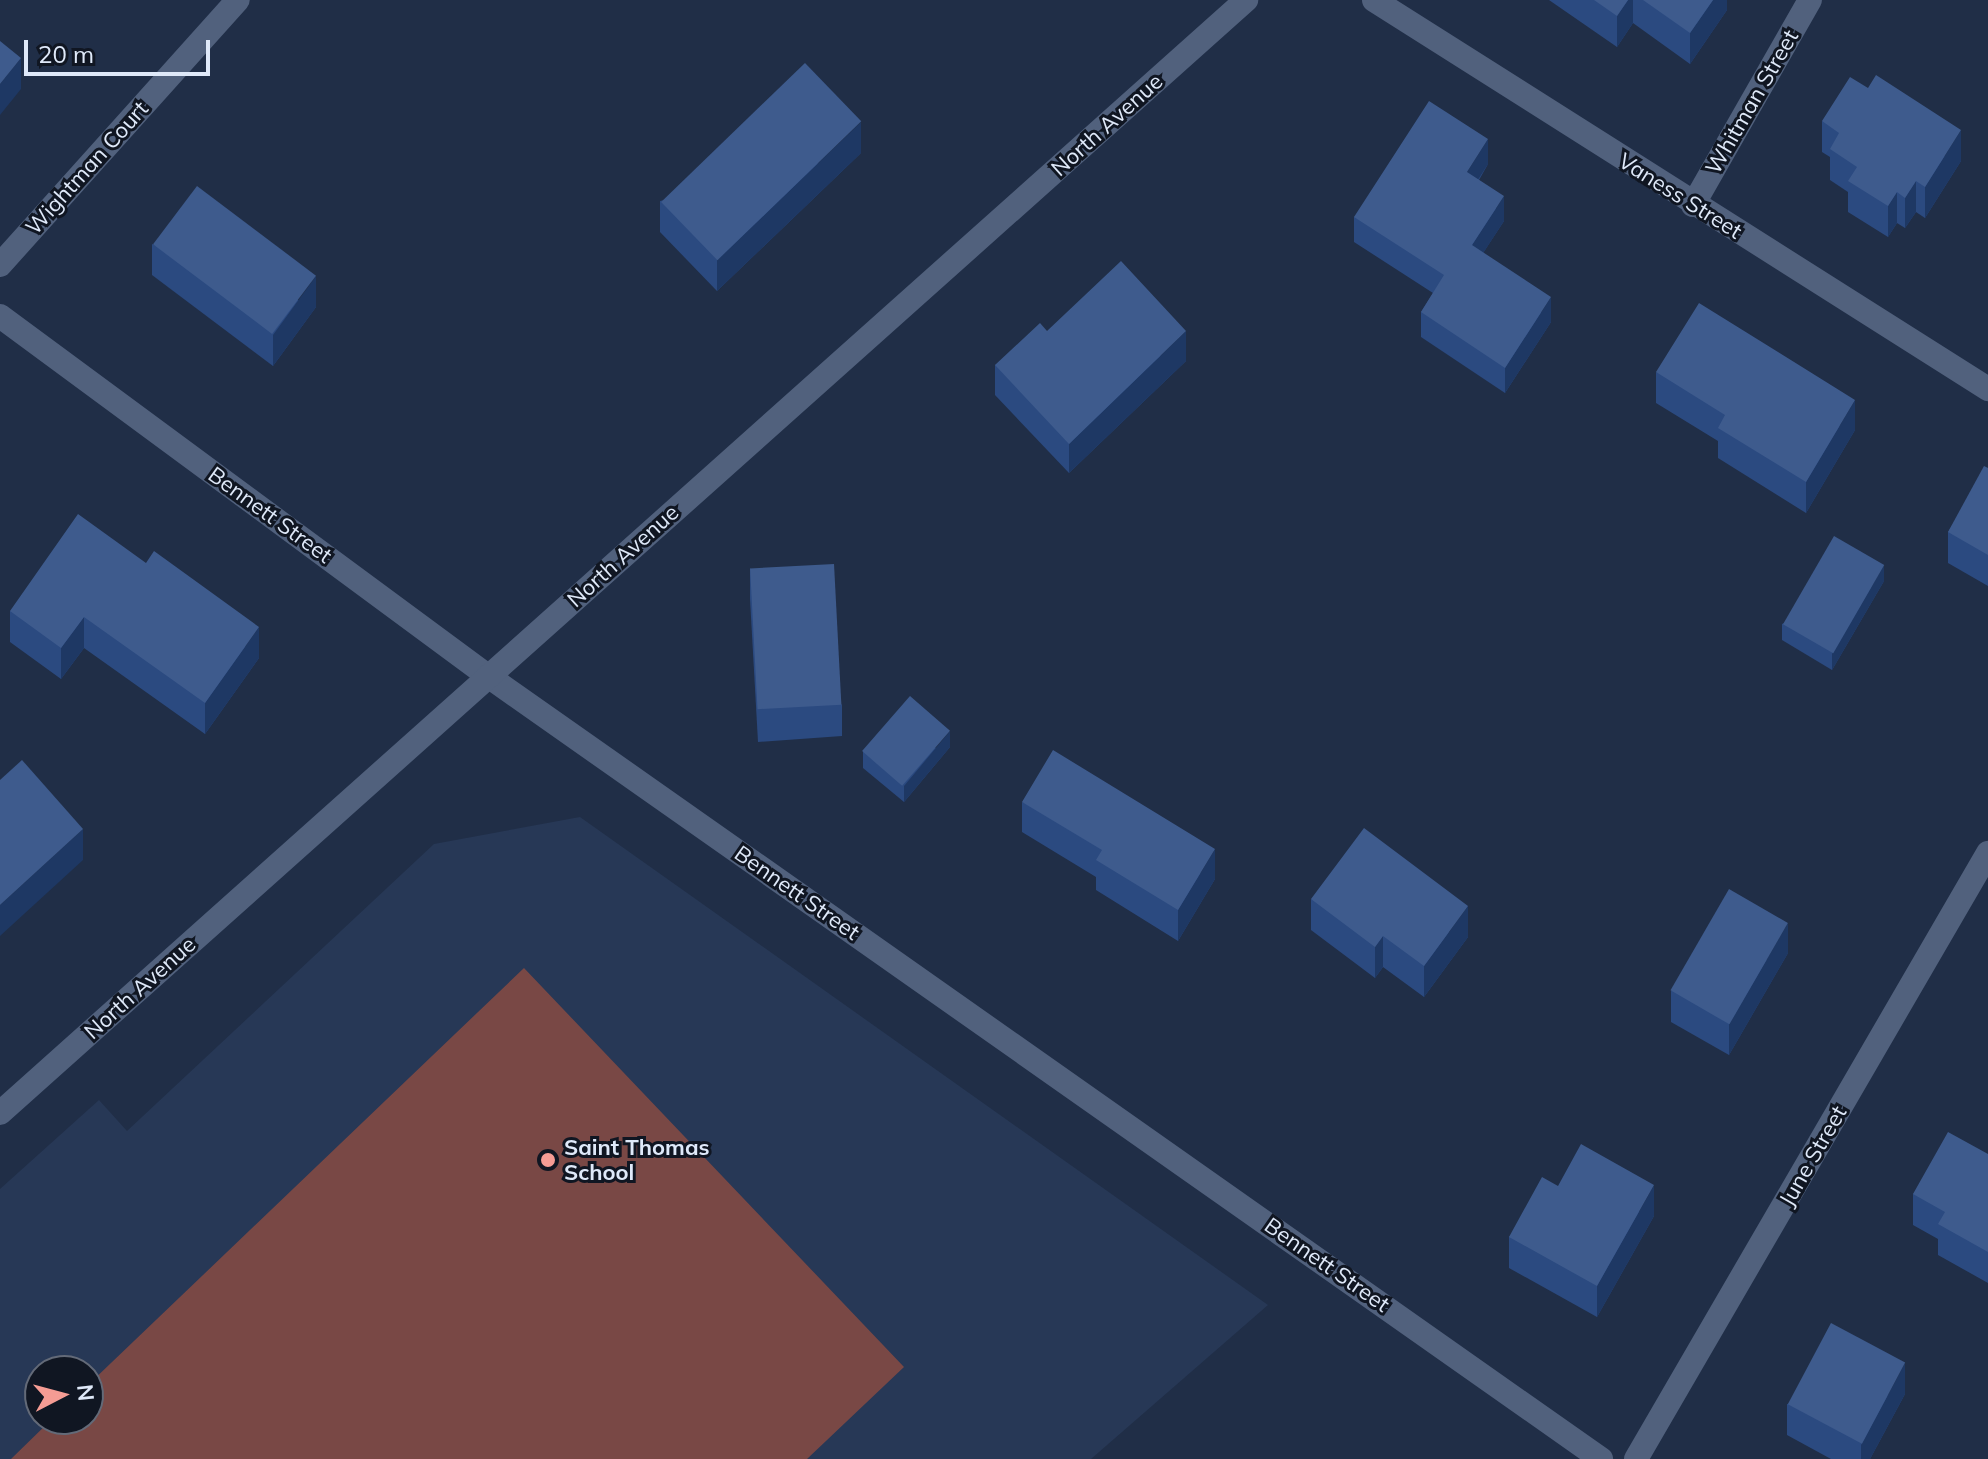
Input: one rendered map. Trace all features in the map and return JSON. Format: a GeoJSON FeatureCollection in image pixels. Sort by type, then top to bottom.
{"type":"FeatureCollection","features":[{"type":"Feature","properties":{"kind":"street","name":"Wightman Court"},"geometry":{"type":"LineString","coordinates":[[0,265],[238,0]]}},
{"type":"Feature","properties":{"kind":"street","name":"North Avenue"},"geometry":{"type":"LineString","coordinates":[[0,1113],[1246,0]]}},
{"type":"Feature","properties":{"kind":"street","name":"Vaness Street"},"geometry":{"type":"LineString","coordinates":[[1374,0],[1693,205],[1988,389]]}},
{"type":"Feature","properties":{"kind":"street","name":"Whitman Street"},"geometry":{"type":"LineString","coordinates":[[1693,205],[1810,0]]}},
{"type":"Feature","properties":{"kind":"street","name":"Bennett Street"},"geometry":{"type":"LineString","coordinates":[[0,316],[488,676],[1601,1459]]}},
{"type":"Feature","properties":{"kind":"street","name":"June Street"},"geometry":{"type":"LineString","coordinates":[[1636,1459],[1988,853]]}},
{"type":"Feature","properties":{"kind":"shaded area","name":"Saint Thomas School"},"geometry":{"type":"Polygon","coordinates":[[[580,817],[1268,1305],[1091,1459],[0,1459],[0,1189],[99,1100],[127,1131],[434,844],[580,817]]]}},
{"type":"Feature","properties":{"kind":"shaded area"},"geometry":{"type":"Polygon","coordinates":[[[524,968],[904,1367],[807,1459],[11,1459],[36,1435],[104,1435],[104,1370],[524,968]]]}},
{"type":"Feature","properties":{"kind":"building"},"geometry":{"type":"Polygon","coordinates":[[[1594,0],[1628,0],[1617,16],[1594,0]]]}},
{"type":"Feature","properties":{"kind":"building"},"geometry":{"type":"Polygon","coordinates":[[[1643,0],[1713,0],[1690,33],[1643,0]]]}},
{"type":"Feature","properties":{"kind":"building"},"geometry":{"type":"Polygon","coordinates":[[[0,41],[21,58],[0,84],[0,41]]]}},
{"type":"Feature","properties":{"kind":"building"},"geometry":{"type":"Polygon","coordinates":[[[805,63],[861,121],[717,260],[661,202],[805,63]]]}},
{"type":"Feature","properties":{"kind":"building"},"geometry":{"type":"Polygon","coordinates":[[[1876,75],[1961,130],[1925,187],[1916,181],[1905,198],[1897,192],[1888,206],[1848,181],[1857,167],[1830,149],[1839,133],[1822,121],[1850,77],[1868,88],[1876,75]]]}},
{"type":"Feature","properties":{"kind":"building"},"geometry":{"type":"Polygon","coordinates":[[[1429,101],[1488,139],[1467,172],[1504,196],[1472,245],[1551,297],[1505,368],[1421,312],[1444,275],[1354,217],[1429,101]]]}},
{"type":"Feature","properties":{"kind":"building"},"geometry":{"type":"Polygon","coordinates":[[[197,186],[316,276],[272,334],[153,244],[197,186]]]}},
{"type":"Feature","properties":{"kind":"building"},"geometry":{"type":"Polygon","coordinates":[[[1121,261],[1186,331],[1069,444],[995,365],[1040,323],[1047,331],[1121,261]]]}},
{"type":"Feature","properties":{"kind":"building"},"geometry":{"type":"Polygon","coordinates":[[[1699,303],[1855,400],[1806,482],[1718,428],[1725,415],[1656,372],[1699,303]]]}},
{"type":"Feature","properties":{"kind":"building"},"geometry":{"type":"Polygon","coordinates":[[[1984,466],[1988,468],[1988,555],[1948,532],[1984,466]]]}},
{"type":"Feature","properties":{"kind":"building"},"geometry":{"type":"Polygon","coordinates":[[[78,514],[146,563],[154,551],[259,627],[205,703],[84,617],[61,648],[10,611],[78,514]]]}},
{"type":"Feature","properties":{"kind":"building"},"geometry":{"type":"Polygon","coordinates":[[[1834,536],[1884,565],[1833,653],[1783,624],[1834,536]]]}},
{"type":"Feature","properties":{"kind":"building"},"geometry":{"type":"Polygon","coordinates":[[[834,564],[841,705],[757,709],[750,568],[834,564]]]}},
{"type":"Feature","properties":{"kind":"building"},"geometry":{"type":"Polygon","coordinates":[[[910,696],[950,731],[902,786],[862,751],[910,696]]]}},
{"type":"Feature","properties":{"kind":"building"},"geometry":{"type":"Polygon","coordinates":[[[1053,750],[1215,849],[1178,910],[1096,860],[1102,850],[1022,802],[1053,750]]]}},
{"type":"Feature","properties":{"kind":"building"},"geometry":{"type":"Polygon","coordinates":[[[22,760],[83,829],[0,905],[0,780],[22,760]]]}},
{"type":"Feature","properties":{"kind":"building"},"geometry":{"type":"Polygon","coordinates":[[[1364,828],[1468,906],[1424,966],[1383,936],[1375,947],[1311,899],[1364,828]]]}},
{"type":"Feature","properties":{"kind":"building"},"geometry":{"type":"Polygon","coordinates":[[[1729,889],[1788,923],[1729,1024],[1670,990],[1729,889]]]}},
{"type":"Feature","properties":{"kind":"building"},"geometry":{"type":"Polygon","coordinates":[[[1948,1132],[1988,1154],[1988,1252],[1938,1224],[1945,1212],[1913,1194],[1948,1132]]]}},
{"type":"Feature","properties":{"kind":"building"},"geometry":{"type":"Polygon","coordinates":[[[1581,1144],[1654,1185],[1597,1286],[1509,1237],[1542,1177],[1558,1186],[1581,1144]]]}},
{"type":"Feature","properties":{"kind":"building"},"geometry":{"type":"Polygon","coordinates":[[[1831,1323],[1905,1362],[1862,1444],[1788,1404],[1831,1323]]]}},
{"type":"Feature","properties":{"kind":"place","name":"Saint Thomas School"},"geometry":{"type":"Point","coordinates":[548,1160]}}]}
